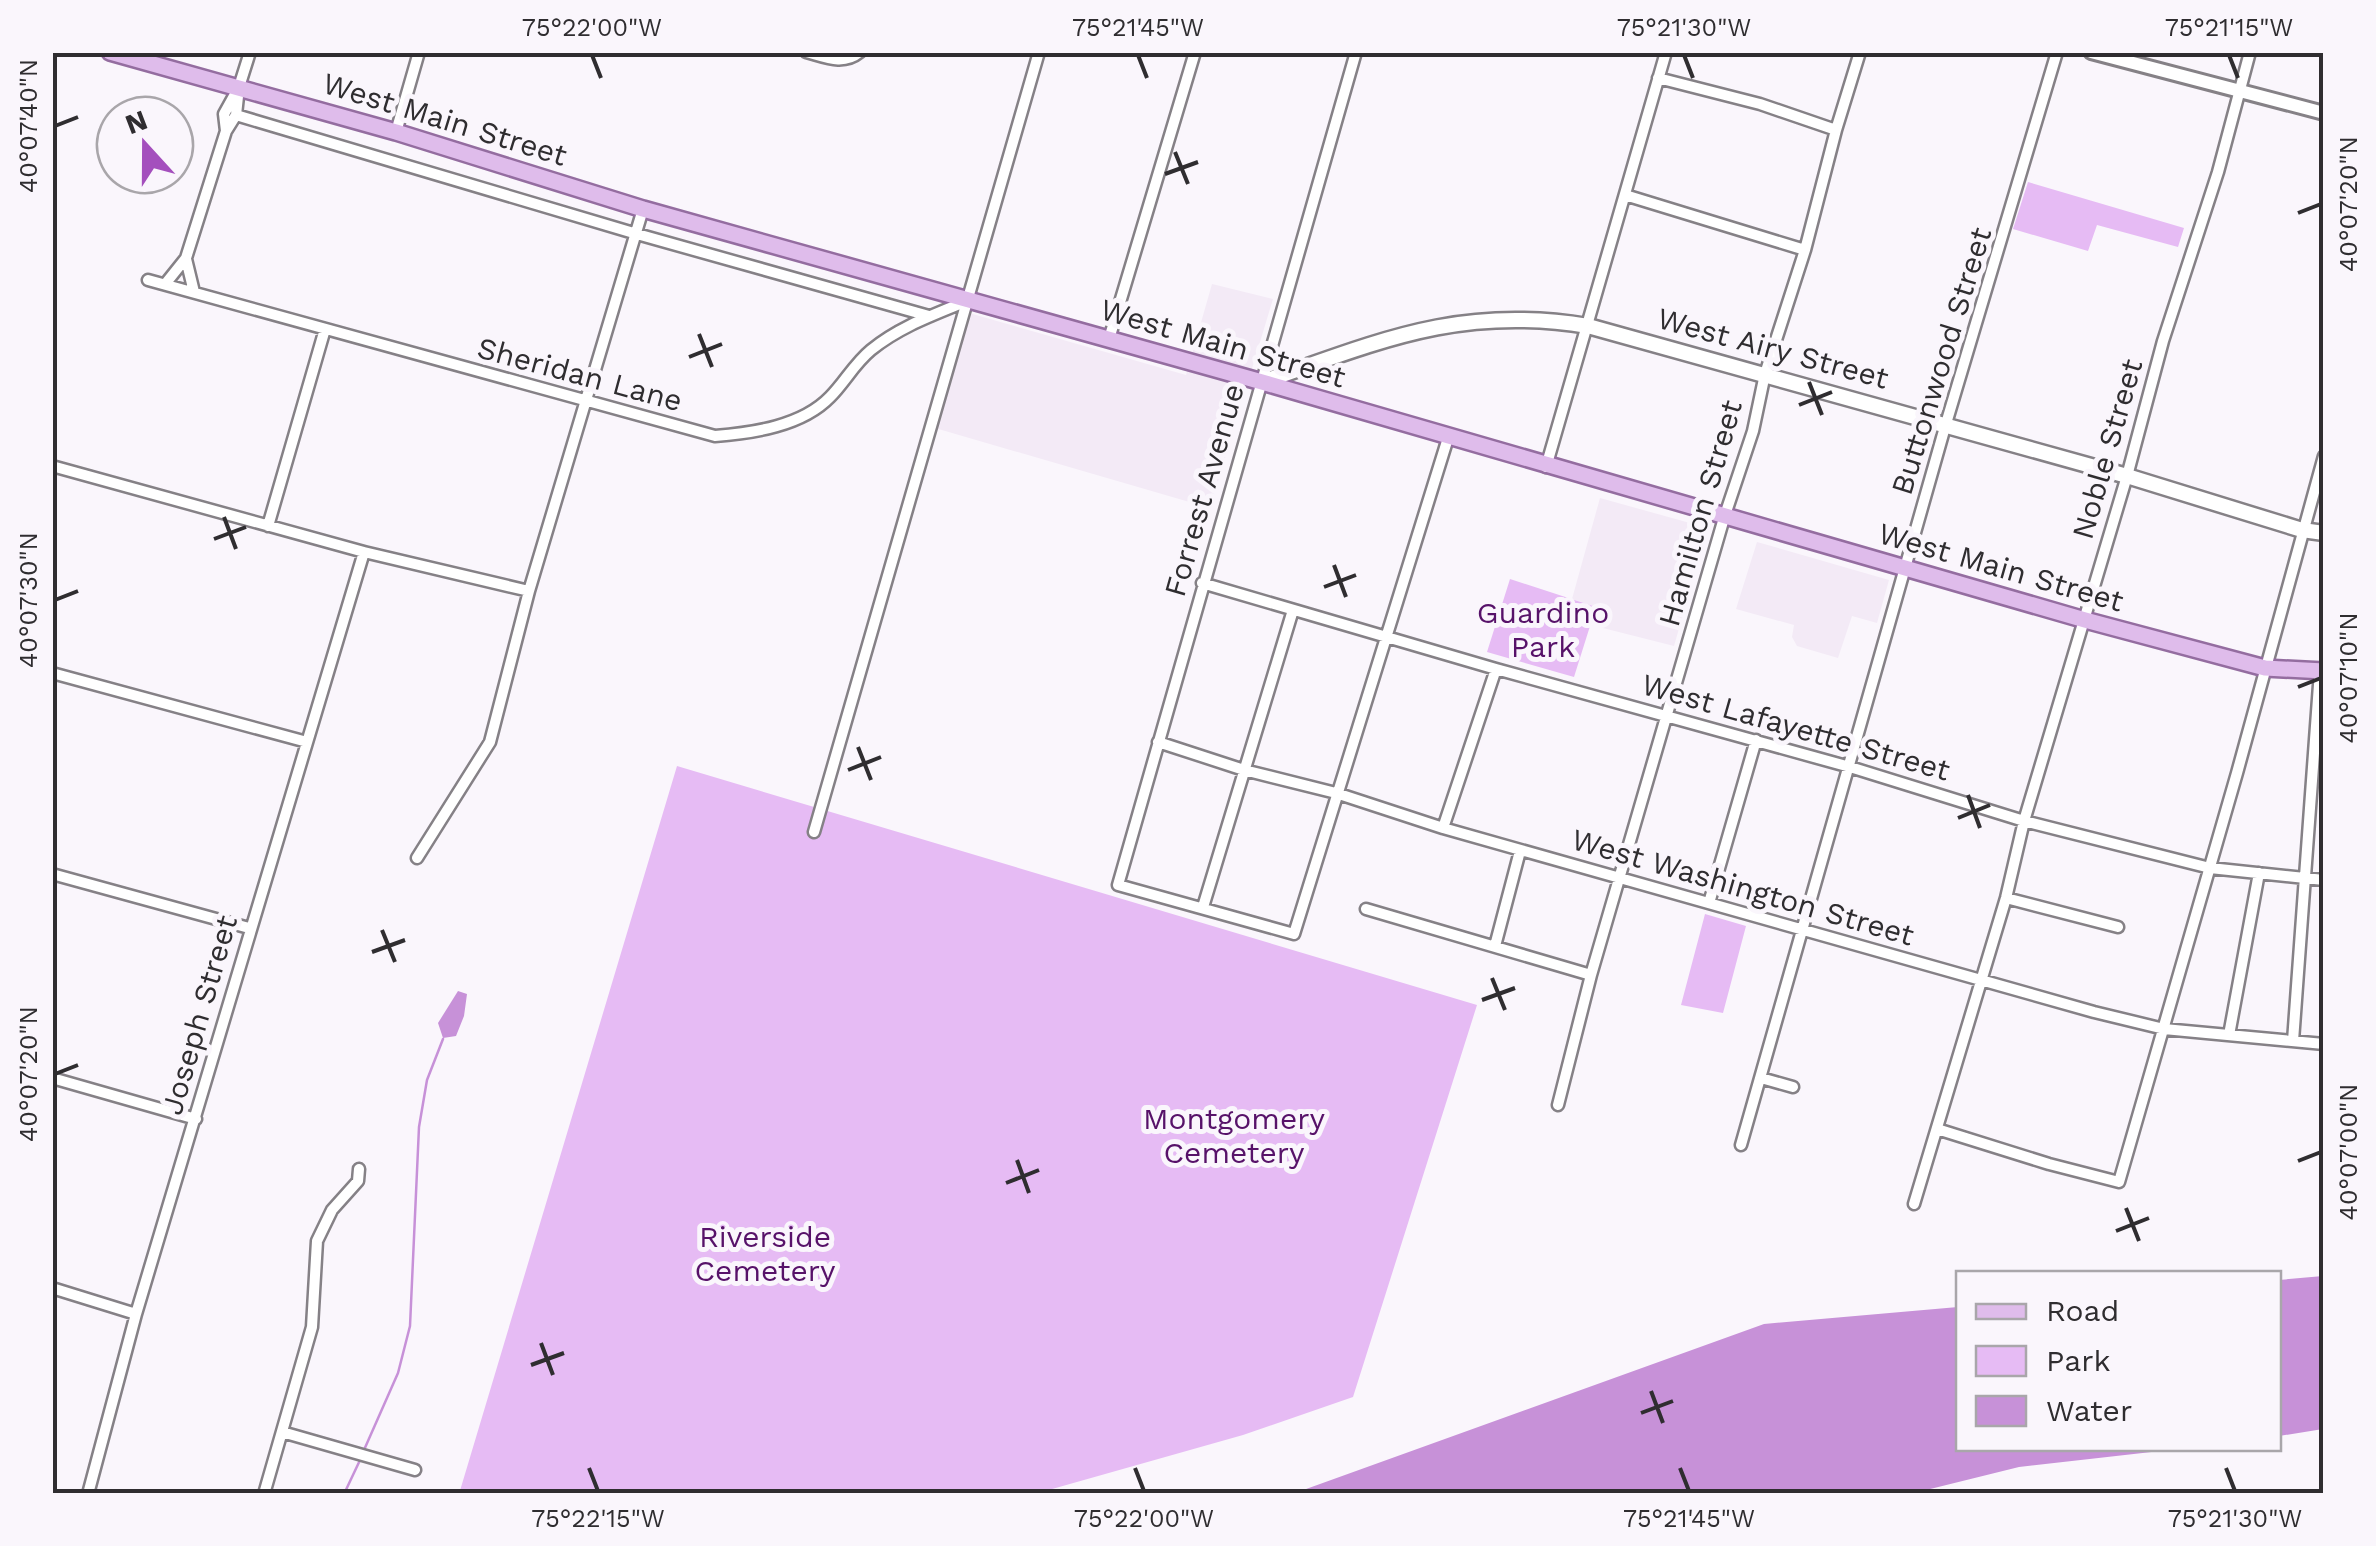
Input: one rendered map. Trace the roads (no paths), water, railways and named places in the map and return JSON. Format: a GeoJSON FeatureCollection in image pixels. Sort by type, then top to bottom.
{"type":"FeatureCollection","features":[{"type":"Feature","properties":{"kind":"main road","name":"West Main Street"},"geometry":{"type":"LineString","coordinates":[[110,52],[1905,570],[2265,668],[2322,671]]}},
{"type":"Feature","properties":{"kind":"main road","name":"West Airy Street"},"geometry":{"type":"LineString","coordinates":[[1262,382],[1392,338],[1463,321],[1541,318],[1588,326],[1766,374],[2302,530],[2324,532]]}},
{"type":"Feature","properties":{"kind":"street"},"geometry":{"type":"LineString","coordinates":[[166,283],[186,258],[226,131],[236,115],[239,87],[250,52]]}},
{"type":"Feature","properties":{"kind":"street"},"geometry":{"type":"LineString","coordinates":[[396,132],[419,52]]}},
{"type":"Feature","properties":{"kind":"street"},"geometry":{"type":"LineString","coordinates":[[806,52],[837,60],[848,60],[860,52]]}},
{"type":"Feature","properties":{"kind":"street"},"geometry":{"type":"LineString","coordinates":[[814,832],[1040,52]]}},
{"type":"Feature","properties":{"kind":"street"},"geometry":{"type":"LineString","coordinates":[[1109,339],[1195,52]]}},
{"type":"Feature","properties":{"kind":"street","name":"Forrest Avenue"},"geometry":{"type":"LineString","coordinates":[[1202,907],[1118,885],[1356,52]]}},
{"type":"Feature","properties":{"kind":"street"},"geometry":{"type":"LineString","coordinates":[[1546,466],[1666,52]]}},
{"type":"Feature","properties":{"kind":"street","name":"Hamilton Street"},"geometry":{"type":"LineString","coordinates":[[1558,1105],[1591,975],[1724,518],[1753,432],[1766,374],[1806,250],[1860,52]]}},
{"type":"Feature","properties":{"kind":"street","name":"Buttonwood Street"},"geometry":{"type":"LineString","coordinates":[[1741,1145],[2057,52]]}},
{"type":"Feature","properties":{"kind":"street"},"geometry":{"type":"LineString","coordinates":[[2090,52],[2324,113]]}},
{"type":"Feature","properties":{"kind":"street","name":"Noble Street"},"geometry":{"type":"LineString","coordinates":[[1914,1204],[2250,52]]}},
{"type":"Feature","properties":{"kind":"street"},"geometry":{"type":"LineString","coordinates":[[1658,78],[1760,104],[1836,130]]}},
{"type":"Feature","properties":{"kind":"street"},"geometry":{"type":"LineString","coordinates":[[226,131],[224,114],[239,87]]}},
{"type":"Feature","properties":{"kind":"street"},"geometry":{"type":"LineString","coordinates":[[236,115],[930,316]]}},
{"type":"Feature","properties":{"kind":"street"},"geometry":{"type":"LineString","coordinates":[[1625,195],[1806,250]]}},
{"type":"Feature","properties":{"kind":"street"},"geometry":{"type":"LineString","coordinates":[[417,858],[490,742],[529,590],[643,208]]}},
{"type":"Feature","properties":{"kind":"street"},"geometry":{"type":"LineString","coordinates":[[186,258],[194,292]]}},
{"type":"Feature","properties":{"kind":"street","name":"Sheridan Lane"},"geometry":{"type":"LineString","coordinates":[[148,280],[715,436],[776,425],[811,412],[831,396],[856,362],[894,333],[968,300]]}},
{"type":"Feature","properties":{"kind":"street"},"geometry":{"type":"LineString","coordinates":[[268,526],[325,328]]}},
{"type":"Feature","properties":{"kind":"street"},"geometry":{"type":"LineString","coordinates":[[1293,610],[1202,907],[1294,934],[1448,438]]}},
{"type":"Feature","properties":{"kind":"street"},"geometry":{"type":"LineString","coordinates":[[1936,1128],[2119,1182],[2324,456]]}},
{"type":"Feature","properties":{"kind":"street"},"geometry":{"type":"LineString","coordinates":[[52,466],[364,552],[529,590]]}},
{"type":"Feature","properties":{"kind":"street","name":"Joseph Street"},"geometry":{"type":"LineString","coordinates":[[88,1494],[136,1314],[249,928],[364,552]]}},
{"type":"Feature","properties":{"kind":"street","name":"West Lafayette Street"},"geometry":{"type":"LineString","coordinates":[[1202,582],[1850,767],[2024,821],[2210,868],[2324,880]]}},
{"type":"Feature","properties":{"kind":"street"},"geometry":{"type":"LineString","coordinates":[[1444,828],[1496,669]]}},
{"type":"Feature","properties":{"kind":"street"},"geometry":{"type":"LineString","coordinates":[[2293,1041],[2322,671]]}},
{"type":"Feature","properties":{"kind":"street"},"geometry":{"type":"LineString","coordinates":[[52,673],[307,742]]}},
{"type":"Feature","properties":{"kind":"street"},"geometry":{"type":"LineString","coordinates":[[1709,904],[1756,740]]}},
{"type":"Feature","properties":{"kind":"street","name":"West Washington Street"},"geometry":{"type":"LineString","coordinates":[[1158,742],[1621,879],[2164,1029],[2324,1044]]}},
{"type":"Feature","properties":{"kind":"street"},"geometry":{"type":"LineString","coordinates":[[1496,946],[1520,850]]}},
{"type":"Feature","properties":{"kind":"street"},"geometry":{"type":"LineString","coordinates":[[2229,1035],[2259,873]]}},
{"type":"Feature","properties":{"kind":"street"},"geometry":{"type":"LineString","coordinates":[[52,874],[249,928]]}},
{"type":"Feature","properties":{"kind":"street"},"geometry":{"type":"LineString","coordinates":[[2006,898],[2118,927]]}},
{"type":"Feature","properties":{"kind":"street"},"geometry":{"type":"LineString","coordinates":[[1366,909],[1591,975]]}},
{"type":"Feature","properties":{"kind":"street"},"geometry":{"type":"LineString","coordinates":[[52,1078],[196,1119]]}},
{"type":"Feature","properties":{"kind":"street"},"geometry":{"type":"LineString","coordinates":[[1760,1078],[1793,1087]]}},
{"type":"Feature","properties":{"kind":"street"},"geometry":{"type":"LineString","coordinates":[[264,1494],[312,1327],[316,1241],[332,1210],[354,1188],[359,1169]]}},
{"type":"Feature","properties":{"kind":"street"},"geometry":{"type":"LineString","coordinates":[[52,1288],[136,1314]]}},
{"type":"Feature","properties":{"kind":"street"},"geometry":{"type":"LineString","coordinates":[[282,1432],[415,1470]]}},
{"type":"Feature","properties":{"kind":"water"},"geometry":{"type":"Polygon","coordinates":[[[458,991],[467,994],[464,1016],[456,1036],[443,1038],[438,1023],[458,991]]]}},
{"type":"Feature","properties":{"kind":"water"},"geometry":{"type":"Polygon","coordinates":[[[2323,1276],[2323,1429],[2281,1436],[2281,1280],[2323,1276]]]}},
{"type":"Feature","properties":{"kind":"water"},"geometry":{"type":"Polygon","coordinates":[[[1956,1307],[1956,1451],[2160,1451],[2019,1467],[1910,1494],[1295,1493],[1764,1324],[1956,1307]]]}},
{"type":"Feature","properties":{"kind":"waterway"},"geometry":{"type":"LineString","coordinates":[[364,1450],[398,1373],[410,1326],[419,1127],[427,1080],[443,1039]]}},
{"type":"Feature","properties":{"kind":"waterway"},"geometry":{"type":"LineString","coordinates":[[344,1494],[361,1458]]}},
{"type":"Feature","properties":{"kind":"park label","name":"Guardino Park"},"geometry":{"type":"Point","coordinates":[1543,629]}},
{"type":"Feature","properties":{"kind":"park label","name":"Montgomery Cemetery"},"geometry":{"type":"Point","coordinates":[1234,1135]}},
{"type":"Feature","properties":{"kind":"park label","name":"Riverside Cemetery"},"geometry":{"type":"Point","coordinates":[765,1253]}}]}
